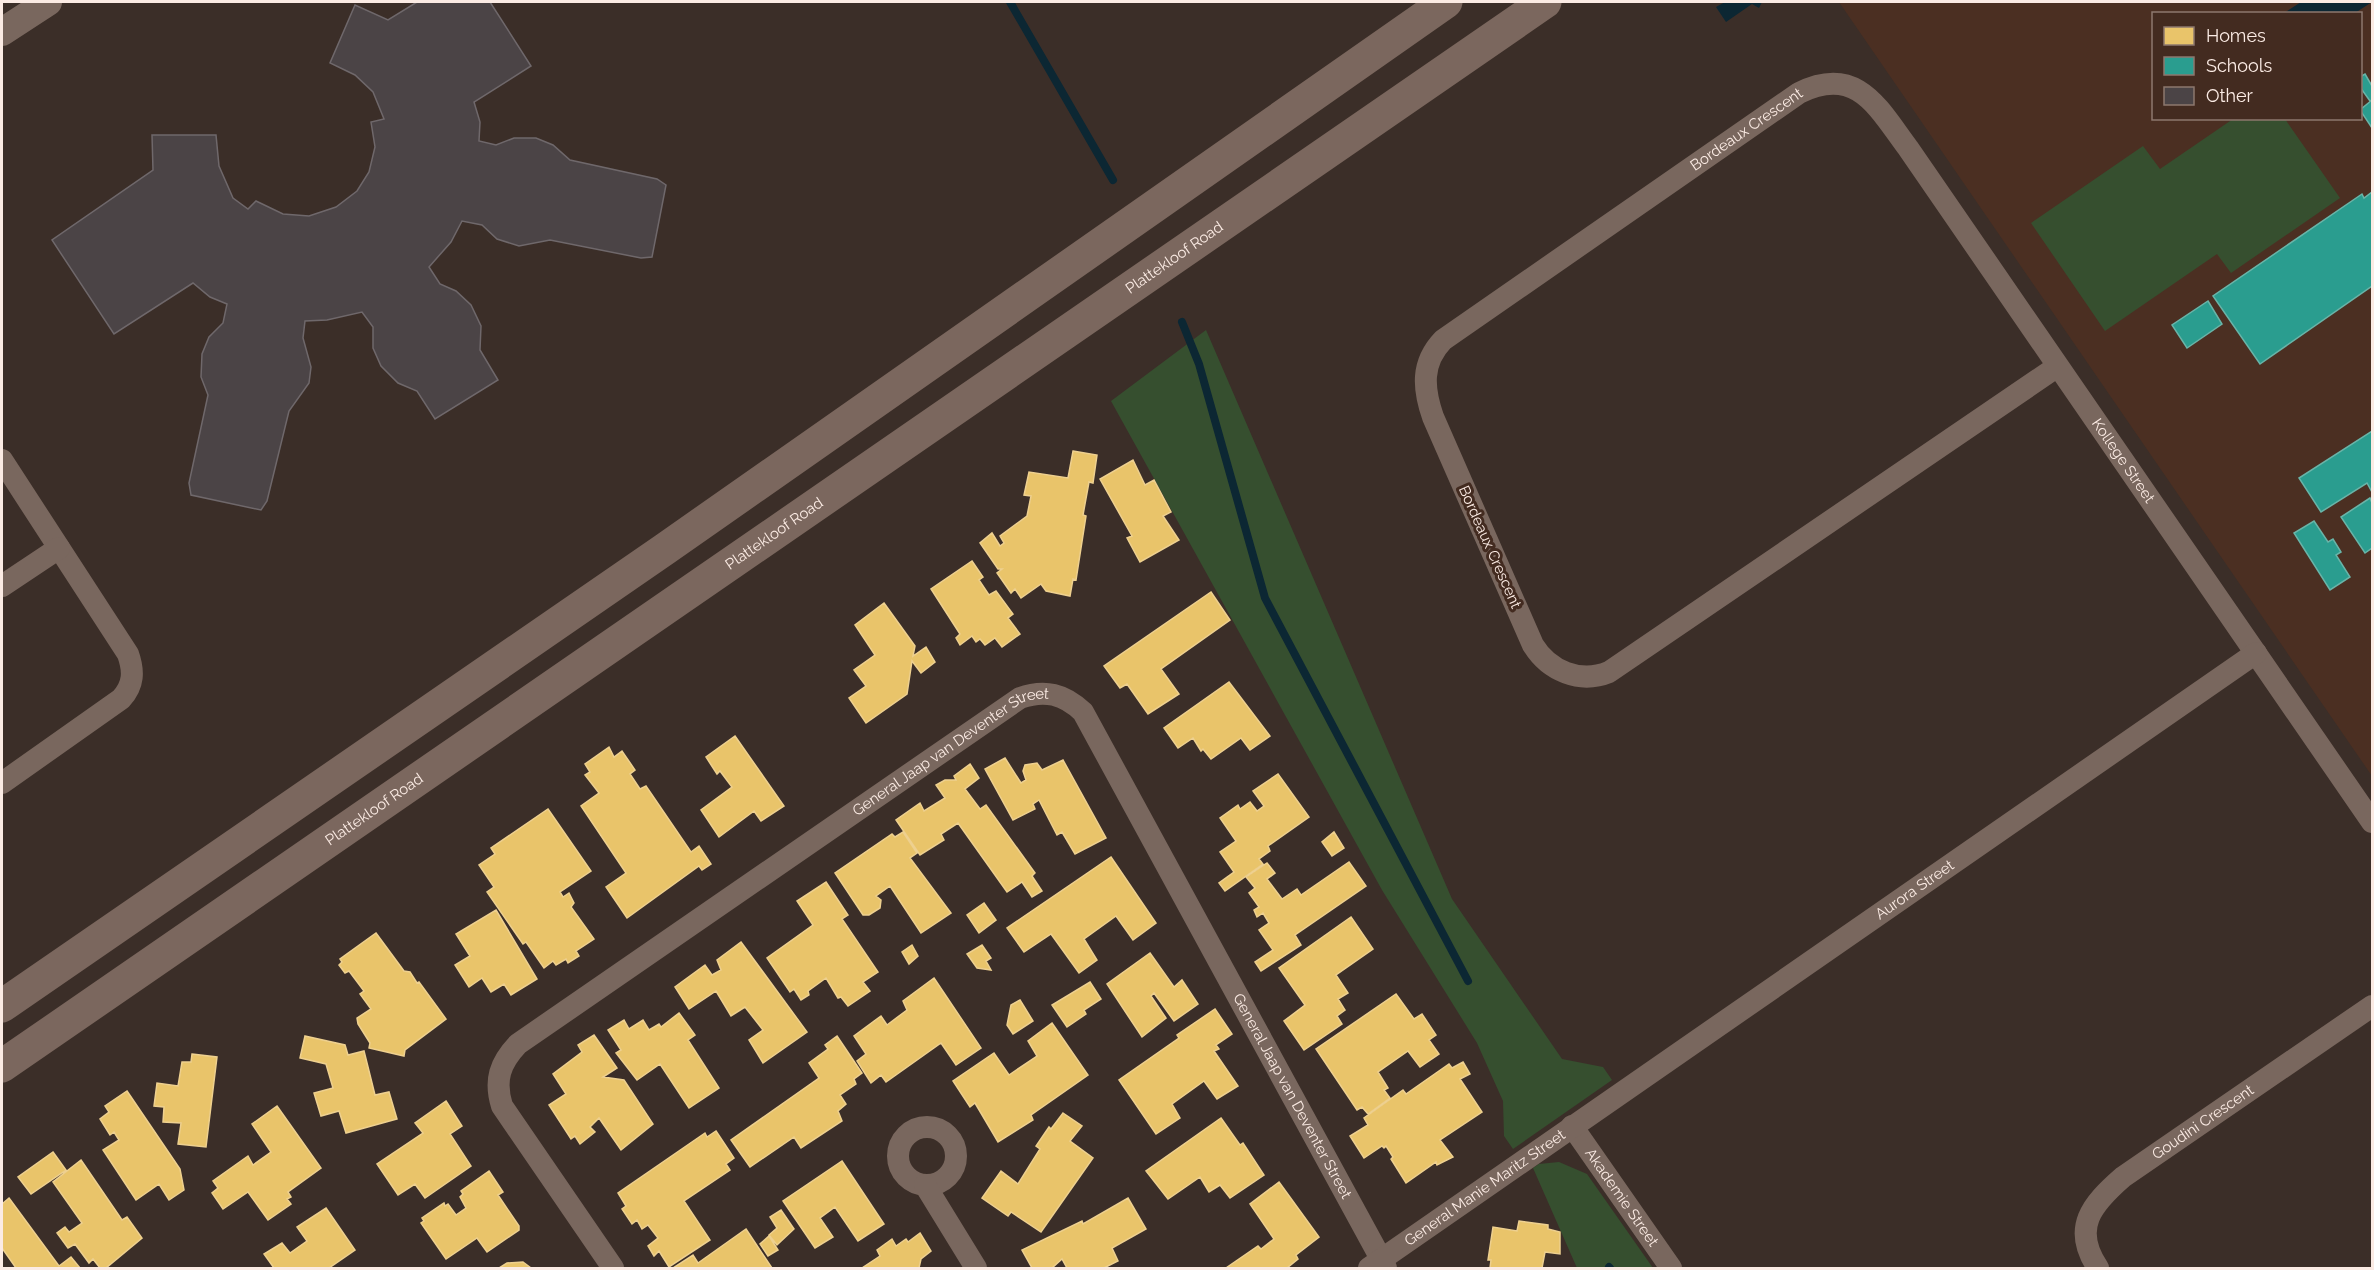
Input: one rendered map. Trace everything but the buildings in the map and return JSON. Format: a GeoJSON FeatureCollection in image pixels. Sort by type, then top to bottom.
{"type":"FeatureCollection","features":[{"type":"Feature","properties":{"kind":"main road"},"geometry":{"type":"LineString","coordinates":[[2,1006],[664,549],[1446,2]]}},
{"type":"Feature","properties":{"kind":"main road","name":"Plattekloof Road"},"geometry":{"type":"LineString","coordinates":[[2,1066],[1545,2]]}},
{"type":"Feature","properties":{"kind":"street"},"geometry":{"type":"LineString","coordinates":[[2,32],[48,2]]}},
{"type":"Feature","properties":{"kind":"street","name":"Bordeaux Crescent"},"geometry":{"type":"LineString","coordinates":[[1874,101],[1861,90],[1833,83],[1815,85],[1799,93],[1443,340],[1434,350],[1424,378],[1425,395],[1541,658],[1549,665],[1578,676],[1596,678],[1610,672],[2058,366]]}},
{"type":"Feature","properties":{"kind":"street","name":"Kollege Street"},"geometry":{"type":"LineString","coordinates":[[1874,101],[2373,822]]}},
{"type":"Feature","properties":{"kind":"street"},"geometry":{"type":"LineString","coordinates":[[2,460],[128,654],[132,668],[132,679],[128,691],[121,699],[2,783]]}},
{"type":"Feature","properties":{"kind":"street"},"geometry":{"type":"LineString","coordinates":[[2,586],[58,548]]}},
{"type":"Feature","properties":{"kind":"street","name":"Aurora Street"},"geometry":{"type":"LineString","coordinates":[[1572,1125],[2256,652]]}},
{"type":"Feature","properties":{"kind":"street","name":"General Jaap van Deventer Street"},"geometry":{"type":"LineString","coordinates":[[613,1269],[502,1106],[498,1083],[500,1066],[509,1053],[518,1044],[1020,698],[1034,693],[1052,693],[1064,697],[1083,712],[1379,1266]]}},
{"type":"Feature","properties":{"kind":"street","name":"Goudini Crescent"},"geometry":{"type":"LineString","coordinates":[[2098,1269],[2086,1243],[2085,1226],[2093,1206],[2105,1193],[2123,1177],[2373,1006]]}},
{"type":"Feature","properties":{"kind":"street","name":"General Manie Maritz Street"},"geometry":{"type":"LineString","coordinates":[[1379,1266],[1572,1125]]}},
{"type":"Feature","properties":{"kind":"street","name":"Akademie Street"},"geometry":{"type":"LineString","coordinates":[[1572,1125],[1671,1269]]}},
{"type":"Feature","properties":{"kind":"street"},"geometry":{"type":"LineString","coordinates":[[925,1185],[976,1269]]}},
{"type":"Feature","properties":{"kind":"shaded area"},"geometry":{"type":"Polygon","coordinates":[[[1839,2],[2372,2],[2372,776],[1839,2]]]}},
{"type":"Feature","properties":{"kind":"green space"},"geometry":{"type":"Polygon","coordinates":[[[2232,120],[2286,120],[2340,198],[2231,273],[2217,254],[2105,331],[2031,223],[2143,146],[2160,169],[2232,120]]]}},
{"type":"Feature","properties":{"kind":"green space"},"geometry":{"type":"Polygon","coordinates":[[[1206,330],[1452,899],[1562,1059],[1603,1067],[1612,1080],[1513,1149],[1504,1136],[1503,1101],[1477,1043],[1382,890],[1111,401],[1206,330]]]}},
{"type":"Feature","properties":{"kind":"green space"},"geometry":{"type":"Polygon","coordinates":[[[1559,1162],[1587,1174],[1653,1268],[1577,1268],[1533,1168],[1539,1164],[1559,1162]]]}},
{"type":"Feature","properties":{"kind":"water"},"geometry":{"type":"Polygon","coordinates":[[[1725,2],[1762,2],[1759,8],[1752,4],[1726,22],[1716,7],[1725,2]]]}},
{"type":"Feature","properties":{"kind":"water"},"geometry":{"type":"Polygon","coordinates":[[[2301,2],[2372,2],[2357,12],[2286,12],[2301,2]]]}},
{"type":"Feature","properties":{"kind":"waterway"},"geometry":{"type":"LineString","coordinates":[[1010,2],[1113,180]]}},
{"type":"Feature","properties":{"kind":"waterway"},"geometry":{"type":"LineString","coordinates":[[1182,322],[1199,364],[1265,598],[1468,981]]}}]}
